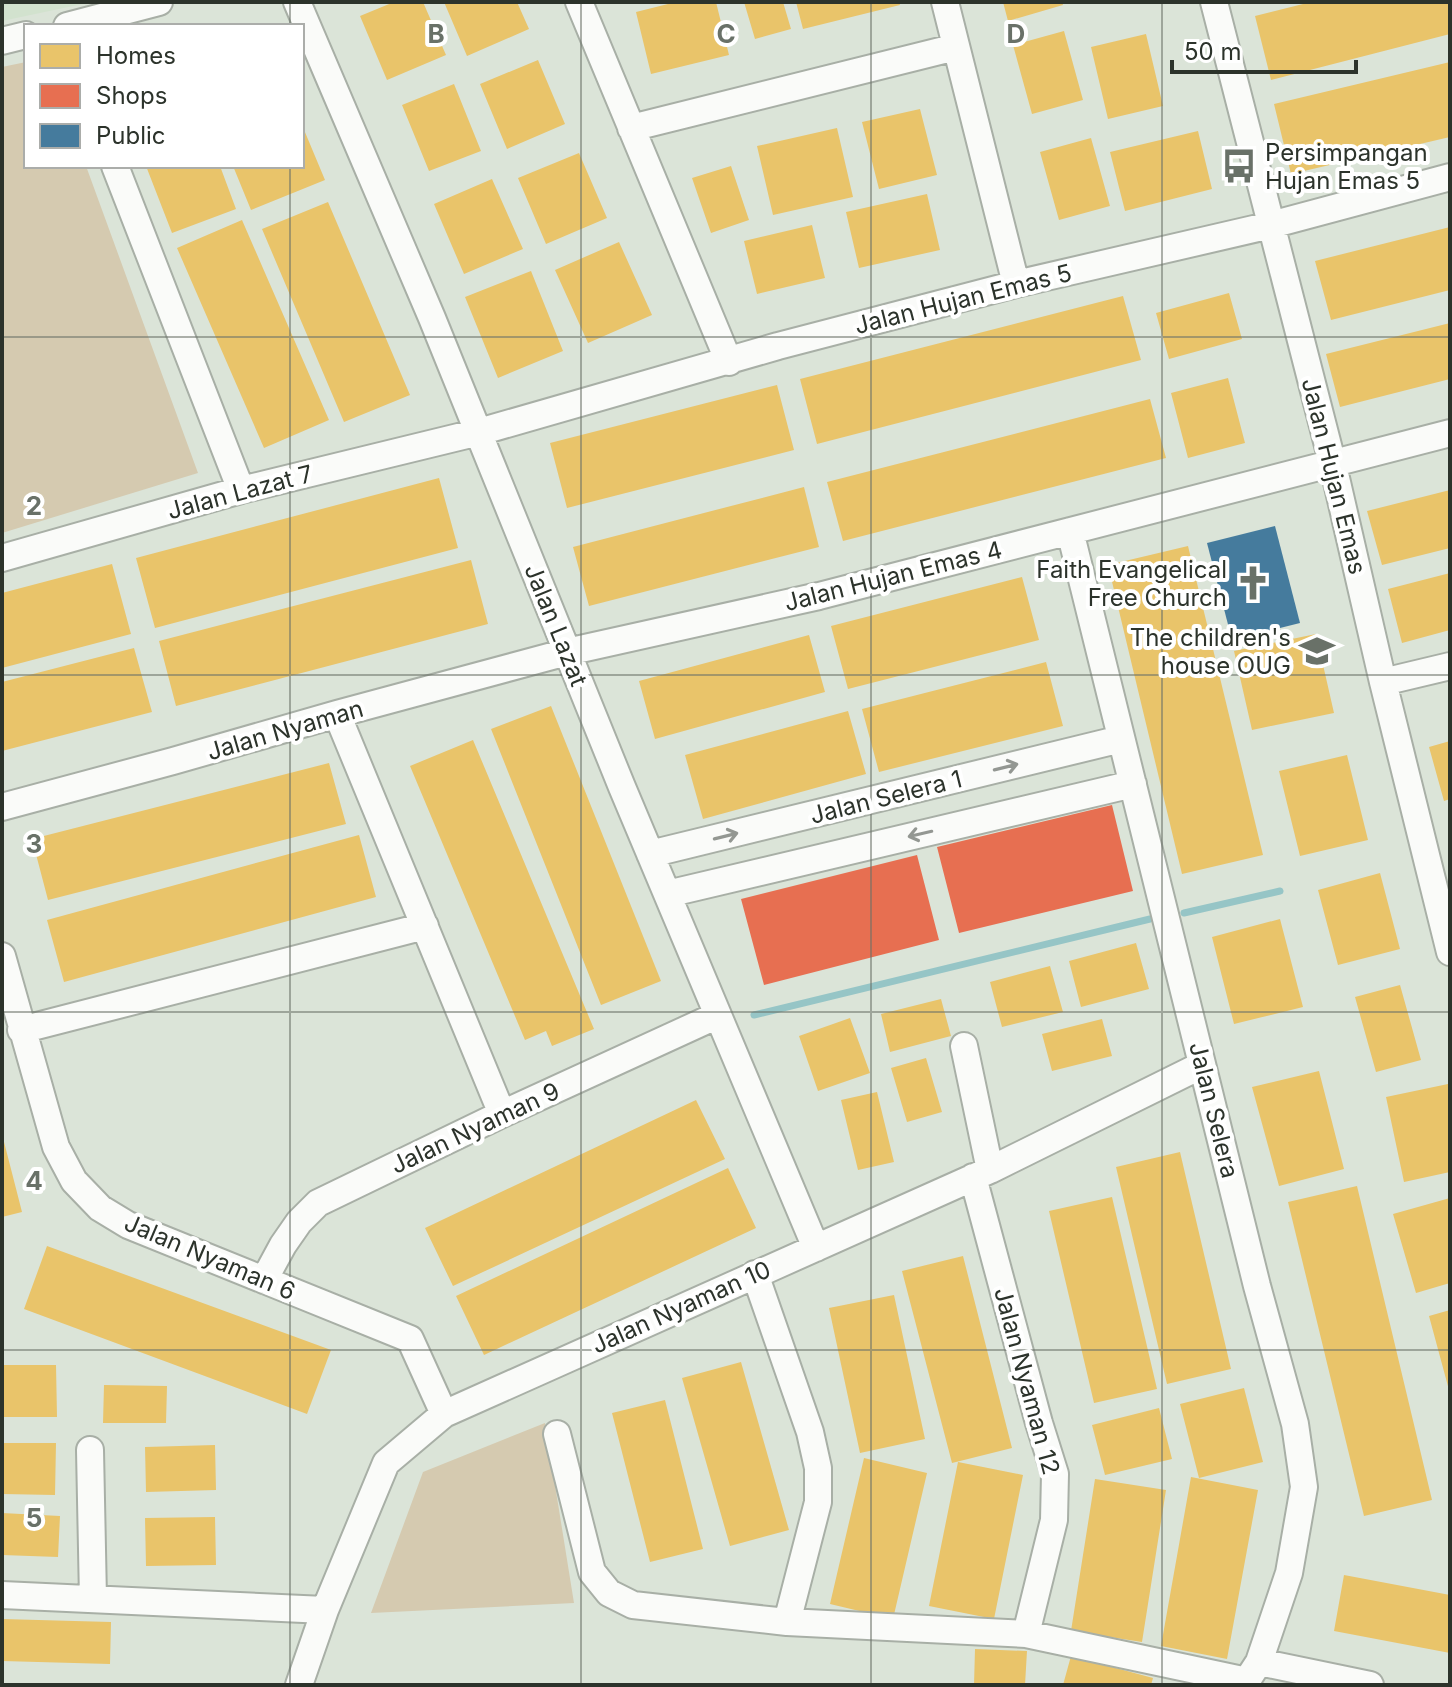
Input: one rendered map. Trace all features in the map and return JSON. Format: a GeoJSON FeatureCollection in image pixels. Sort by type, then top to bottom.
{"type":"FeatureCollection","features":[{"type":"Feature","properties":{"kind":"street"},"geometry":{"type":"LineString","coordinates":[[75,24],[159,2]]}},
{"type":"Feature","properties":{"kind":"street","name":"Jalan Lazat"},"geometry":{"type":"LineString","coordinates":[[297,2],[432,318],[650,854],[816,1248]]}},
{"type":"Feature","properties":{"kind":"street"},"geometry":{"type":"LineString","coordinates":[[579,2],[729,362]]}},
{"type":"Feature","properties":{"kind":"street"},"geometry":{"type":"LineString","coordinates":[[945,2],[1016,284]]}},
{"type":"Feature","properties":{"kind":"street","name":"Jalan Hujan Emas"},"geometry":{"type":"LineString","coordinates":[[1214,2],[1333,465],[1449,948]]}},
{"type":"Feature","properties":{"kind":"street"},"geometry":{"type":"LineString","coordinates":[[2,41],[24,36]]}},
{"type":"Feature","properties":{"kind":"street"},"geometry":{"type":"LineString","coordinates":[[631,128],[956,47]]}},
{"type":"Feature","properties":{"kind":"street"},"geometry":{"type":"LineString","coordinates":[[116,168],[241,490]]}},
{"type":"Feature","properties":{"kind":"street","name":"Jalan Hujan Emas 5"},"geometry":{"type":"LineString","coordinates":[[479,432],[778,346],[1016,284],[1271,225],[1450,177]]}},
{"type":"Feature","properties":{"kind":"street","name":"Jalan Lazat 7"},"geometry":{"type":"LineString","coordinates":[[2,558],[241,490],[479,432]]}},
{"type":"Feature","properties":{"kind":"street","name":"Jalan Hujan Emas 4"},"geometry":{"type":"LineString","coordinates":[[567,652],[819,596],[1450,433]]}},
{"type":"Feature","properties":{"kind":"street","name":"Jalan Selera"},"geometry":{"type":"LineString","coordinates":[[1070,531],[1257,1286],[1295,1424],[1304,1487],[1289,1573],[1250,1676]]}},
{"type":"Feature","properties":{"kind":"street","name":"Jalan Nyaman"},"geometry":{"type":"LineString","coordinates":[[2,807],[567,652]]}},
{"type":"Feature","properties":{"kind":"street"},"geometry":{"type":"LineString","coordinates":[[1383,682],[1450,666]]}},
{"type":"Feature","properties":{"kind":"street"},"geometry":{"type":"LineString","coordinates":[[337,714],[502,1114]]}},
{"type":"Feature","properties":{"kind":"street","name":"Jalan Selera 1"},"geometry":{"type":"LineString","coordinates":[[650,854],[1121,739]]}},
{"type":"Feature","properties":{"kind":"street","name":"Jalan Selera 1"},"geometry":{"type":"LineString","coordinates":[[667,894],[1133,784]]}},
{"type":"Feature","properties":{"kind":"street"},"geometry":{"type":"LineString","coordinates":[[21,1030],[425,926]]}},
{"type":"Feature","properties":{"kind":"street","name":"Jalan Nyaman 6"},"geometry":{"type":"LineString","coordinates":[[2,956],[56,1147],[74,1181],[100,1208],[128,1225],[410,1339],[444,1414]]}},
{"type":"Feature","properties":{"kind":"street","name":"Jalan Nyaman 9"},"geometry":{"type":"LineString","coordinates":[[264,1280],[299,1222],[318,1203],[718,1015]]}},
{"type":"Feature","properties":{"kind":"street","name":"Jalan Nyaman 12"},"geometry":{"type":"LineString","coordinates":[[964,1046],[982,1174],[1039,1423],[1055,1474],[1054,1520],[1026,1634]]}},
{"type":"Feature","properties":{"kind":"street","name":"Jalan Nyaman 10"},"geometry":{"type":"LineString","coordinates":[[299,1685],[325,1610],[386,1463],[444,1414],[982,1174],[1202,1065]]}},
{"type":"Feature","properties":{"kind":"street"},"geometry":{"type":"LineString","coordinates":[[755,1274],[810,1432],[818,1468],[818,1502],[787,1622]]}},
{"type":"Feature","properties":{"kind":"street"},"geometry":{"type":"LineString","coordinates":[[557,1434],[592,1572],[609,1593],[633,1605],[787,1622],[1026,1634],[1250,1676],[1370,1685]]}},
{"type":"Feature","properties":{"kind":"street"},"geometry":{"type":"LineString","coordinates":[[90,1450],[93,1599]]}},
{"type":"Feature","properties":{"kind":"street"},"geometry":{"type":"LineString","coordinates":[[2,1595],[325,1610]]}},
{"type":"Feature","properties":{"kind":"shaded area"},"geometry":{"type":"Polygon","coordinates":[[[2,2],[92,2],[2,21],[2,2]]]}},
{"type":"Feature","properties":{"kind":"shaded area"},"geometry":{"type":"Polygon","coordinates":[[[24,62],[24,168],[87,168],[198,473],[2,533],[2,67],[24,62]]]}},
{"type":"Feature","properties":{"kind":"shaded area"},"geometry":{"type":"Polygon","coordinates":[[[545,1423],[574,1603],[371,1613],[423,1472],[545,1423]]]}},
{"type":"Feature","properties":{"kind":"building: Homes"},"geometry":{"type":"Polygon","coordinates":[[[394,2],[423,2],[446,55],[387,80],[360,16],[394,2]]]}},
{"type":"Feature","properties":{"kind":"building: Homes"},"geometry":{"type":"Polygon","coordinates":[[[444,2],[517,2],[529,29],[467,56],[444,2]]]}},
{"type":"Feature","properties":{"kind":"building: Homes"},"geometry":{"type":"Polygon","coordinates":[[[676,2],[716,2],[729,55],[651,74],[636,12],[676,2]]]}},
{"type":"Feature","properties":{"kind":"building: Homes"},"geometry":{"type":"Polygon","coordinates":[[[744,2],[783,2],[791,29],[755,39],[744,2]]]}},
{"type":"Feature","properties":{"kind":"building: Homes"},"geometry":{"type":"Polygon","coordinates":[[[796,2],[899,2],[900,5],[803,29],[796,2]]]}},
{"type":"Feature","properties":{"kind":"building: Homes"},"geometry":{"type":"Polygon","coordinates":[[[1003,2],[1062,2],[1063,5],[1008,21],[1003,2]]]}},
{"type":"Feature","properties":{"kind":"building: Homes"},"geometry":{"type":"Polygon","coordinates":[[[1311,2],[1450,2],[1450,34],[1271,80],[1255,16],[1311,2]]]}},
{"type":"Feature","properties":{"kind":"building: Homes"},"geometry":{"type":"Polygon","coordinates":[[[1064,31],[1083,100],[1032,114],[1013,45],[1064,31]]]}},
{"type":"Feature","properties":{"kind":"building: Homes"},"geometry":{"type":"Polygon","coordinates":[[[1146,34],[1163,106],[1108,119],[1091,47],[1146,34]]]}},
{"type":"Feature","properties":{"kind":"building: Homes"},"geometry":{"type":"Polygon","coordinates":[[[538,60],[565,124],[507,149],[480,84],[538,60]]]}},
{"type":"Feature","properties":{"kind":"building: Homes"},"geometry":{"type":"Polygon","coordinates":[[[1450,62],[1450,137],[1291,174],[1274,104],[1450,62]]]}},
{"type":"Feature","properties":{"kind":"building: Homes"},"geometry":{"type":"Polygon","coordinates":[[[454,84],[481,151],[429,171],[402,105],[454,84]]]}},
{"type":"Feature","properties":{"kind":"building: Homes"},"geometry":{"type":"Polygon","coordinates":[[[920,109],[937,175],[879,189],[862,122],[920,109]]]}},
{"type":"Feature","properties":{"kind":"building: Homes"},"geometry":{"type":"Polygon","coordinates":[[[837,128],[853,197],[773,215],[757,146],[837,128]]]}},
{"type":"Feature","properties":{"kind":"building: Homes"},"geometry":{"type":"Polygon","coordinates":[[[304,130],[325,180],[251,210],[234,168],[304,168],[304,130]]]}},
{"type":"Feature","properties":{"kind":"building: Homes"},"geometry":{"type":"Polygon","coordinates":[[[1198,131],[1212,189],[1125,211],[1110,152],[1198,131]]]}},
{"type":"Feature","properties":{"kind":"building: Homes"},"geometry":{"type":"Polygon","coordinates":[[[1091,138],[1110,206],[1059,220],[1040,152],[1091,138]]]}},
{"type":"Feature","properties":{"kind":"building: Homes"},"geometry":{"type":"Polygon","coordinates":[[[579,153],[607,218],[546,244],[518,178],[579,153]]]}},
{"type":"Feature","properties":{"kind":"building: Homes"},"geometry":{"type":"Polygon","coordinates":[[[731,166],[749,220],[711,233],[692,178],[731,166]]]}},
{"type":"Feature","properties":{"kind":"building: Homes"},"geometry":{"type":"Polygon","coordinates":[[[147,168],[221,168],[236,209],[172,233],[147,168]]]}},
{"type":"Feature","properties":{"kind":"building: Homes"},"geometry":{"type":"Polygon","coordinates":[[[492,179],[523,249],[464,274],[434,204],[492,179]]]}},
{"type":"Feature","properties":{"kind":"building: Homes"},"geometry":{"type":"Polygon","coordinates":[[[927,194],[940,250],[859,268],[846,212],[927,194]]]}},
{"type":"Feature","properties":{"kind":"building: Homes"},"geometry":{"type":"Polygon","coordinates":[[[328,202],[410,395],[344,422],[262,229],[328,202]]]}},
{"type":"Feature","properties":{"kind":"building: Homes"},"geometry":{"type":"Polygon","coordinates":[[[242,220],[329,420],[264,448],[177,248],[242,220]]]}},
{"type":"Feature","properties":{"kind":"building: Homes"},"geometry":{"type":"Polygon","coordinates":[[[812,225],[825,278],[757,294],[744,241],[812,225]]]}},
{"type":"Feature","properties":{"kind":"building: Homes"},"geometry":{"type":"Polygon","coordinates":[[[1450,227],[1450,290],[1331,320],[1315,261],[1450,227]]]}},
{"type":"Feature","properties":{"kind":"building: Homes"},"geometry":{"type":"Polygon","coordinates":[[[619,242],[652,315],[588,343],[555,270],[619,242]]]}},
{"type":"Feature","properties":{"kind":"building: Homes"},"geometry":{"type":"Polygon","coordinates":[[[531,271],[563,351],[498,378],[465,297],[531,271]]]}},
{"type":"Feature","properties":{"kind":"building: Homes"},"geometry":{"type":"Polygon","coordinates":[[[1229,293],[1242,339],[1169,359],[1156,313],[1229,293]]]}},
{"type":"Feature","properties":{"kind":"building: Homes"},"geometry":{"type":"Polygon","coordinates":[[[1123,296],[1141,360],[817,444],[800,379],[1123,296]]]}},
{"type":"Feature","properties":{"kind":"building: Homes"},"geometry":{"type":"Polygon","coordinates":[[[1450,323],[1450,379],[1340,407],[1326,354],[1450,323]]]}},
{"type":"Feature","properties":{"kind":"building: Homes"},"geometry":{"type":"Polygon","coordinates":[[[1228,378],[1245,443],[1188,458],[1171,393],[1228,378]]]}},
{"type":"Feature","properties":{"kind":"building: Homes"},"geometry":{"type":"Polygon","coordinates":[[[777,385],[794,450],[567,508],[550,443],[777,385]]]}},
{"type":"Feature","properties":{"kind":"building: Homes"},"geometry":{"type":"Polygon","coordinates":[[[1150,399],[1166,458],[843,541],[827,482],[1150,399]]]}},
{"type":"Feature","properties":{"kind":"building: Homes"},"geometry":{"type":"Polygon","coordinates":[[[439,478],[458,548],[155,628],[136,558],[439,478]]]}},
{"type":"Feature","properties":{"kind":"building: Homes"},"geometry":{"type":"Polygon","coordinates":[[[804,487],[819,547],[589,606],[573,547],[804,487]]]}},
{"type":"Feature","properties":{"kind":"building: Homes"},"geometry":{"type":"Polygon","coordinates":[[[1450,490],[1450,548],[1382,565],[1367,511],[1450,490]]]}},
{"type":"Feature","properties":{"kind":"building: Homes"},"geometry":{"type":"Polygon","coordinates":[[[1188,546],[1263,855],[1182,874],[1108,565],[1188,546]]]}},
{"type":"Feature","properties":{"kind":"building: Homes"},"geometry":{"type":"Polygon","coordinates":[[[471,560],[488,624],[176,706],[159,641],[471,560]]]}},
{"type":"Feature","properties":{"kind":"building: Homes"},"geometry":{"type":"Polygon","coordinates":[[[112,564],[131,634],[2,668],[2,593],[112,564]]]}},
{"type":"Feature","properties":{"kind":"building: Homes"},"geometry":{"type":"Polygon","coordinates":[[[1450,573],[1450,630],[1402,643],[1388,589],[1450,573]]]}},
{"type":"Feature","properties":{"kind":"building: Homes"},"geometry":{"type":"Polygon","coordinates":[[[1022,577],[1039,640],[848,689],[831,626],[1022,577]]]}},
{"type":"Feature","properties":{"kind":"building: Homes"},"geometry":{"type":"Polygon","coordinates":[[[1316,634],[1334,713],[1252,730],[1234,651],[1316,634]]]}},
{"type":"Feature","properties":{"kind":"building: Homes"},"geometry":{"type":"Polygon","coordinates":[[[809,635],[825,692],[655,739],[639,681],[809,635]]]}},
{"type":"Feature","properties":{"kind":"building: Homes"},"geometry":{"type":"Polygon","coordinates":[[[134,648],[152,712],[2,751],[2,682],[134,648]]]}},
{"type":"Feature","properties":{"kind":"building: Homes"},"geometry":{"type":"Polygon","coordinates":[[[1046,662],[1063,726],[879,772],[862,709],[1046,662]]]}},
{"type":"Feature","properties":{"kind":"building: Homes"},"geometry":{"type":"Polygon","coordinates":[[[551,706],[661,981],[601,1005],[491,729],[551,706]]]}},
{"type":"Feature","properties":{"kind":"building: Homes"},"geometry":{"type":"Polygon","coordinates":[[[848,711],[866,774],[703,819],[685,755],[848,711]]]}},
{"type":"Feature","properties":{"kind":"building: Homes"},"geometry":{"type":"Polygon","coordinates":[[[473,740],[594,1029],[552,1046],[546,1031],[525,1040],[410,766],[473,740]]]}},
{"type":"Feature","properties":{"kind":"building: Homes"},"geometry":{"type":"Polygon","coordinates":[[[1450,741],[1450,799],[1444,801],[1429,747],[1450,741]]]}},
{"type":"Feature","properties":{"kind":"building: Homes"},"geometry":{"type":"Polygon","coordinates":[[[1347,755],[1368,840],[1300,856],[1279,771],[1347,755]]]}},
{"type":"Feature","properties":{"kind":"building: Homes"},"geometry":{"type":"Polygon","coordinates":[[[329,763],[346,824],[48,900],[32,839],[329,763]]]}},
{"type":"Feature","properties":{"kind":"building: Homes"},"geometry":{"type":"Polygon","coordinates":[[[359,835],[376,897],[64,982],[47,920],[359,835]]]}},
{"type":"Feature","properties":{"kind":"building: Homes"},"geometry":{"type":"Polygon","coordinates":[[[1380,873],[1400,949],[1338,965],[1318,890],[1380,873]]]}},
{"type":"Feature","properties":{"kind":"building: Homes"},"geometry":{"type":"Polygon","coordinates":[[[1280,919],[1303,1007],[1234,1024],[1212,937],[1280,919]]]}},
{"type":"Feature","properties":{"kind":"building: Homes"},"geometry":{"type":"Polygon","coordinates":[[[1136,943],[1149,989],[1081,1007],[1069,961],[1136,943]]]}},
{"type":"Feature","properties":{"kind":"building: Homes"},"geometry":{"type":"Polygon","coordinates":[[[1050,966],[1063,1012],[1002,1027],[990,982],[1050,966]]]}},
{"type":"Feature","properties":{"kind":"building: Homes"},"geometry":{"type":"Polygon","coordinates":[[[1400,985],[1421,1060],[1376,1072],[1355,997],[1400,985]]]}},
{"type":"Feature","properties":{"kind":"building: Homes"},"geometry":{"type":"Polygon","coordinates":[[[941,999],[951,1036],[890,1052],[881,1014],[941,999]]]}},
{"type":"Feature","properties":{"kind":"building: Homes"},"geometry":{"type":"Polygon","coordinates":[[[850,1018],[870,1073],[818,1091],[799,1036],[850,1018]]]}},
{"type":"Feature","properties":{"kind":"building: Homes"},"geometry":{"type":"Polygon","coordinates":[[[1102,1019],[1112,1056],[1052,1071],[1042,1034],[1102,1019]]]}},
{"type":"Feature","properties":{"kind":"building: Homes"},"geometry":{"type":"Polygon","coordinates":[[[926,1058],[942,1112],[907,1122],[891,1068],[926,1058]]]}},
{"type":"Feature","properties":{"kind":"building: Homes"},"geometry":{"type":"Polygon","coordinates":[[[1319,1071],[1344,1169],[1279,1186],[1252,1087],[1319,1071]]]}},
{"type":"Feature","properties":{"kind":"building: Homes"},"geometry":{"type":"Polygon","coordinates":[[[1448,1084],[1450,1172],[1404,1182],[1386,1097],[1448,1084]]]}},
{"type":"Feature","properties":{"kind":"building: Homes"},"geometry":{"type":"Polygon","coordinates":[[[877,1092],[894,1162],[858,1170],[841,1100],[877,1092]]]}},
{"type":"Feature","properties":{"kind":"building: Homes"},"geometry":{"type":"Polygon","coordinates":[[[696,1100],[725,1159],[453,1286],[425,1228],[696,1100]]]}},
{"type":"Feature","properties":{"kind":"building: Homes"},"geometry":{"type":"Polygon","coordinates":[[[2,1134],[22,1212],[2,1217],[2,1134]]]}},
{"type":"Feature","properties":{"kind":"building: Homes"},"geometry":{"type":"Polygon","coordinates":[[[1180,1152],[1231,1369],[1167,1384],[1116,1167],[1180,1152]]]}},
{"type":"Feature","properties":{"kind":"building: Homes"},"geometry":{"type":"Polygon","coordinates":[[[728,1168],[756,1228],[484,1355],[456,1296],[728,1168]]]}},
{"type":"Feature","properties":{"kind":"building: Homes"},"geometry":{"type":"Polygon","coordinates":[[[1357,1186],[1432,1500],[1364,1516],[1288,1202],[1357,1186]]]}},
{"type":"Feature","properties":{"kind":"building: Homes"},"geometry":{"type":"Polygon","coordinates":[[[1112,1197],[1157,1389],[1094,1403],[1049,1211],[1112,1197]]]}},
{"type":"Feature","properties":{"kind":"building: Homes"},"geometry":{"type":"Polygon","coordinates":[[[1450,1198],[1450,1283],[1416,1293],[1393,1214],[1450,1198]]]}},
{"type":"Feature","properties":{"kind":"building: Homes"},"geometry":{"type":"Polygon","coordinates":[[[47,1246],[331,1350],[307,1414],[24,1309],[47,1246]]]}},
{"type":"Feature","properties":{"kind":"building: Homes"},"geometry":{"type":"Polygon","coordinates":[[[963,1256],[1012,1448],[952,1463],[902,1271],[963,1256]]]}},
{"type":"Feature","properties":{"kind":"building: Homes"},"geometry":{"type":"Polygon","coordinates":[[[894,1295],[925,1439],[860,1453],[829,1308],[894,1295]]]}},
{"type":"Feature","properties":{"kind":"building: Homes"},"geometry":{"type":"Polygon","coordinates":[[[1450,1310],[1450,1390],[1449,1390],[1429,1316],[1450,1310]]]}},
{"type":"Feature","properties":{"kind":"building: Homes"},"geometry":{"type":"Polygon","coordinates":[[[741,1362],[789,1530],[730,1546],[682,1378],[741,1362]]]}},
{"type":"Feature","properties":{"kind":"building: Homes"},"geometry":{"type":"Polygon","coordinates":[[[2,1365],[56,1365],[57,1417],[2,1417],[2,1365]]]}},
{"type":"Feature","properties":{"kind":"building: Homes"},"geometry":{"type":"Polygon","coordinates":[[[104,1385],[167,1386],[166,1423],[103,1423],[104,1385]]]}},
{"type":"Feature","properties":{"kind":"building: Homes"},"geometry":{"type":"Polygon","coordinates":[[[1244,1388],[1263,1462],[1199,1478],[1180,1404],[1244,1388]]]}},
{"type":"Feature","properties":{"kind":"building: Homes"},"geometry":{"type":"Polygon","coordinates":[[[665,1400],[703,1549],[650,1562],[612,1413],[665,1400]]]}},
{"type":"Feature","properties":{"kind":"building: Homes"},"geometry":{"type":"Polygon","coordinates":[[[1159,1408],[1172,1459],[1105,1475],[1092,1425],[1159,1408]]]}},
{"type":"Feature","properties":{"kind":"building: Homes"},"geometry":{"type":"Polygon","coordinates":[[[2,1443],[56,1443],[55,1495],[2,1494],[2,1443]]]}},
{"type":"Feature","properties":{"kind":"building: Homes"},"geometry":{"type":"Polygon","coordinates":[[[215,1445],[216,1490],[146,1492],[145,1447],[215,1445]]]}},
{"type":"Feature","properties":{"kind":"building: Homes"},"geometry":{"type":"Polygon","coordinates":[[[864,1458],[927,1473],[893,1619],[830,1604],[864,1458]]]}},
{"type":"Feature","properties":{"kind":"building: Homes"},"geometry":{"type":"Polygon","coordinates":[[[958,1462],[1023,1475],[994,1619],[929,1606],[958,1462]]]}},
{"type":"Feature","properties":{"kind":"building: Homes"},"geometry":{"type":"Polygon","coordinates":[[[1191,1477],[1258,1490],[1227,1659],[1161,1646],[1191,1477]]]}},
{"type":"Feature","properties":{"kind":"building: Homes"},"geometry":{"type":"Polygon","coordinates":[[[1095,1479],[1166,1490],[1142,1642],[1071,1631],[1095,1479]]]}},
{"type":"Feature","properties":{"kind":"building: Homes"},"geometry":{"type":"Polygon","coordinates":[[[2,1513],[60,1516],[58,1557],[2,1555],[2,1513]]]}},
{"type":"Feature","properties":{"kind":"building: Homes"},"geometry":{"type":"Polygon","coordinates":[[[215,1517],[216,1565],[146,1566],[145,1518],[215,1517]]]}},
{"type":"Feature","properties":{"kind":"building: Homes"},"geometry":{"type":"Polygon","coordinates":[[[1344,1575],[1450,1595],[1450,1653],[1334,1631],[1344,1575]]]}},
{"type":"Feature","properties":{"kind":"building: Homes"},"geometry":{"type":"Polygon","coordinates":[[[2,1619],[111,1622],[110,1664],[2,1661],[2,1619]]]}},
{"type":"Feature","properties":{"kind":"building: Homes"},"geometry":{"type":"Polygon","coordinates":[[[975,1649],[1027,1651],[1025,1685],[974,1685],[975,1649]]]}},
{"type":"Feature","properties":{"kind":"building: Homes"},"geometry":{"type":"Polygon","coordinates":[[[1071,1656],[1153,1678],[1151,1685],[1063,1685],[1071,1656]]]}},
{"type":"Feature","properties":{"kind":"building: Shops"},"geometry":{"type":"Polygon","coordinates":[[[1112,805],[1133,891],[959,933],[937,847],[1112,805]]]}},
{"type":"Feature","properties":{"kind":"building: Shops"},"geometry":{"type":"Polygon","coordinates":[[[917,855],[939,940],[764,985],[741,899],[917,855]]]}},
{"type":"Feature","properties":{"kind":"building: Public","name":"Faith Evangelical Free Church"},"geometry":{"type":"Polygon","coordinates":[[[1275,526],[1300,623],[1232,640],[1207,543],[1275,526]]]}},
{"type":"Feature","properties":{"kind":"waterway"},"geometry":{"type":"LineString","coordinates":[[1184,913],[1280,891]]}},
{"type":"Feature","properties":{"kind":"waterway"},"geometry":{"type":"LineString","coordinates":[[754,1015],[1150,919]]}},
{"type":"Feature","properties":{"kind":"place","name":"Persimpangan Hujan Emas 5"},"geometry":{"type":"Point","coordinates":[1239,166]}},
{"type":"Feature","properties":{"kind":"place","name":"Faith Evangelical Free Church"},"geometry":{"type":"Point","coordinates":[1253,583]}},
{"type":"Feature","properties":{"kind":"place","name":"The children's house OUG"},"geometry":{"type":"Point","coordinates":[1317,651]}}]}
